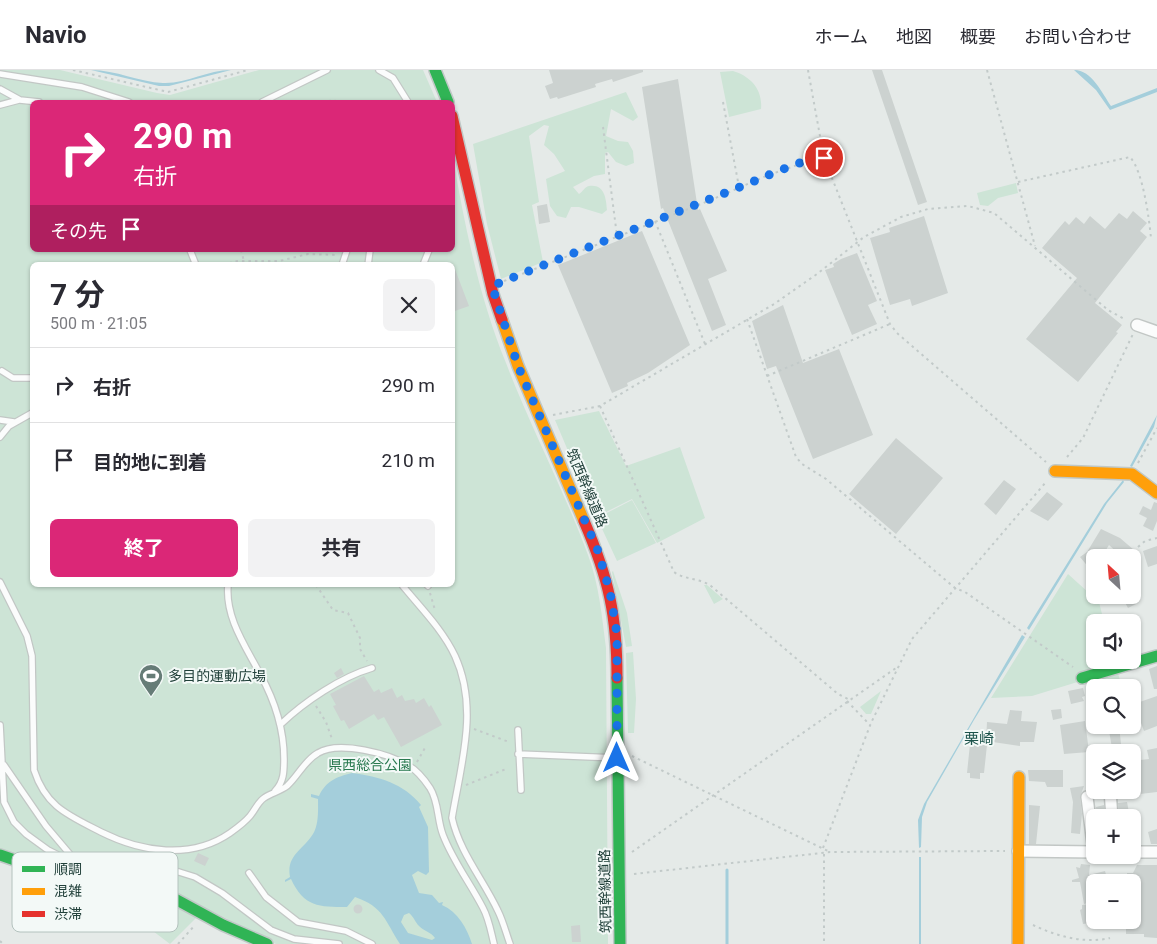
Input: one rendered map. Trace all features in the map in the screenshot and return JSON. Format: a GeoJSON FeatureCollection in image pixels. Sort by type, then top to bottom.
{"type":"FeatureCollection","features":[{"type":"Feature","properties":{"kind":"street"},"geometry":{"type":"LineString","coordinates":[[435,70],[447,100]]}},
{"type":"Feature","properties":{"kind":"street","name":"筑西幹線道路"},"geometry":{"type":"LineString","coordinates":[[455,129],[492,286],[518,366],[598,551],[606,577],[617,634],[620,944]]}},
{"type":"Feature","properties":{"kind":"street"},"geometry":{"type":"LineString","coordinates":[[1137,324],[1157,332]]}},
{"type":"Feature","properties":{"kind":"street"},"geometry":{"type":"LineString","coordinates":[[1055,471],[1132,474],[1157,493]]}},
{"type":"Feature","properties":{"kind":"street"},"geometry":{"type":"LineString","coordinates":[[1082,678],[1157,656]]}},
{"type":"Feature","properties":{"kind":"street"},"geometry":{"type":"LineString","coordinates":[[1018,944],[1019,777]]}},
{"type":"Feature","properties":{"kind":"street"},"geometry":{"type":"LineString","coordinates":[[1018,851],[1086,852]]}},
{"type":"Feature","properties":{"kind":"street"},"geometry":{"type":"LineString","coordinates":[[1141,852],[1157,852]]}},
{"type":"Feature","properties":{"kind":"street"},"geometry":{"type":"LineString","coordinates":[[0,855],[12,859]]}},
{"type":"Feature","properties":{"kind":"street"},"geometry":{"type":"LineString","coordinates":[[178,900],[267,944]]}},
{"type":"Feature","properties":{"kind":"lane"},"geometry":{"type":"LineString","coordinates":[[266,100],[327,70]]}},
{"type":"Feature","properties":{"kind":"lane"},"geometry":{"type":"LineString","coordinates":[[379,70],[393,78],[407,100]]}},
{"type":"Feature","properties":{"kind":"lane"},"geometry":{"type":"LineString","coordinates":[[0,74],[82,87],[123,100]]}},
{"type":"Feature","properties":{"kind":"lane"},"geometry":{"type":"LineString","coordinates":[[0,90],[20,100]]}},
{"type":"Feature","properties":{"kind":"lane"},"geometry":{"type":"LineString","coordinates":[[0,105],[20,100],[30,101]]}},
{"type":"Feature","properties":{"kind":"lane"},"geometry":{"type":"LineString","coordinates":[[2,371],[14,378],[30,378]]}},
{"type":"Feature","properties":{"kind":"lane"},"geometry":{"type":"LineString","coordinates":[[0,437],[14,422],[30,414]]}},
{"type":"Feature","properties":{"kind":"lane"},"geometry":{"type":"LineString","coordinates":[[0,420],[14,422]]}},
{"type":"Feature","properties":{"kind":"lane"},"geometry":{"type":"LineString","coordinates":[[0,582],[27,636],[32,656],[34,770],[40,788],[53,805],[122,842],[158,849],[185,851],[201,848],[231,833],[249,817],[263,799],[287,786],[306,762],[320,752],[347,747],[388,757],[413,768],[431,789],[442,834],[460,870],[483,908],[494,944]]}},
{"type":"Feature","properties":{"kind":"lane"},"geometry":{"type":"LineString","coordinates":[[228,587],[234,624],[241,642],[260,674],[281,724],[284,775],[280,786],[270,795]]}},
{"type":"Feature","properties":{"kind":"lane"},"geometry":{"type":"LineString","coordinates":[[403,587],[454,655],[464,679],[467,726],[452,818],[455,833],[479,880],[498,911],[510,944]]}},
{"type":"Feature","properties":{"kind":"lane"},"geometry":{"type":"LineString","coordinates":[[281,724],[300,706],[361,671],[372,668]]}},
{"type":"Feature","properties":{"kind":"lane"},"geometry":{"type":"LineString","coordinates":[[0,724],[4,802],[14,822],[26,834],[54,852]]}},
{"type":"Feature","properties":{"kind":"lane"},"geometry":{"type":"LineString","coordinates":[[518,730],[521,790]]}},
{"type":"Feature","properties":{"kind":"lane"},"geometry":{"type":"LineString","coordinates":[[518,754],[617,758]]}},
{"type":"Feature","properties":{"kind":"lane"},"geometry":{"type":"LineString","coordinates":[[3,763],[46,826],[68,852]]}},
{"type":"Feature","properties":{"kind":"lane"},"geometry":{"type":"LineString","coordinates":[[178,872],[196,877],[222,893],[271,930],[294,939],[339,944]]}},
{"type":"Feature","properties":{"kind":"lane"},"geometry":{"type":"LineString","coordinates":[[249,873],[266,897],[298,922],[346,931],[372,944]]}},
{"type":"Feature","properties":{"kind":"path"},"geometry":{"type":"LineString","coordinates":[[72,70],[168,92],[248,70]]}},
{"type":"Feature","properties":{"kind":"path"},"geometry":{"type":"LineString","coordinates":[[808,70],[824,156],[890,324],[897,333],[1055,471]]}},
{"type":"Feature","properties":{"kind":"path"},"geometry":{"type":"LineString","coordinates":[[987,70],[1035,247]]}},
{"type":"Feature","properties":{"kind":"path"},"geometry":{"type":"LineString","coordinates":[[723,102],[739,188]]}},
{"type":"Feature","properties":{"kind":"path"},"geometry":{"type":"LineString","coordinates":[[603,127],[617,236]]}},
{"type":"Feature","properties":{"kind":"path"},"geometry":{"type":"LineString","coordinates":[[492,286],[824,156]]}},
{"type":"Feature","properties":{"kind":"path"},"geometry":{"type":"LineString","coordinates":[[1018,182],[1130,157],[1138,173],[1150,221],[1151,238]]}},
{"type":"Feature","properties":{"kind":"path"},"geometry":{"type":"LineString","coordinates":[[548,416],[600,406],[781,299],[864,237],[901,217],[928,209],[968,206],[994,213],[1108,310],[1137,324],[1083,438],[912,639],[896,668],[871,725],[823,848]]}},
{"type":"Feature","properties":{"kind":"path"},"geometry":{"type":"LineString","coordinates":[[655,221],[705,344]]}},
{"type":"Feature","properties":{"kind":"path"},"geometry":{"type":"LineString","coordinates":[[242,252],[245,261]]}},
{"type":"Feature","properties":{"kind":"path"},"geometry":{"type":"LineString","coordinates":[[240,262],[279,261],[294,256],[323,252],[346,253]]}},
{"type":"Feature","properties":{"kind":"path"},"geometry":{"type":"LineString","coordinates":[[747,319],[796,457],[802,464],[826,479],[955,588],[1075,668],[1082,678],[1086,691]]}},
{"type":"Feature","properties":{"kind":"path"},"geometry":{"type":"LineString","coordinates":[[767,376],[890,324]]}},
{"type":"Feature","properties":{"kind":"path"},"geometry":{"type":"LineString","coordinates":[[600,406],[674,572],[680,577],[706,582],[838,694],[848,700],[871,725]]}},
{"type":"Feature","properties":{"kind":"path"},"geometry":{"type":"LineString","coordinates":[[1132,474],[1157,428]]}},
{"type":"Feature","properties":{"kind":"path"},"geometry":{"type":"LineString","coordinates":[[1138,547],[1145,541],[1157,538]]}},
{"type":"Feature","properties":{"kind":"path"},"geometry":{"type":"LineString","coordinates":[[317,587],[333,610],[348,613],[360,638],[360,649],[372,668]]}},
{"type":"Feature","properties":{"kind":"path"},"geometry":{"type":"LineString","coordinates":[[629,854],[715,796],[848,700],[896,668]]}},
{"type":"Feature","properties":{"kind":"path"},"geometry":{"type":"LineString","coordinates":[[311,700],[326,722],[336,748]]}},
{"type":"Feature","properties":{"kind":"path"},"geometry":{"type":"LineString","coordinates":[[467,726],[512,743]]}},
{"type":"Feature","properties":{"kind":"path"},"geometry":{"type":"LineString","coordinates":[[413,768],[426,746]]}},
{"type":"Feature","properties":{"kind":"path"},"geometry":{"type":"LineString","coordinates":[[617,758],[636,757],[830,852]]}},
{"type":"Feature","properties":{"kind":"path"},"geometry":{"type":"LineString","coordinates":[[456,788],[506,769]]}},
{"type":"Feature","properties":{"kind":"path"},"geometry":{"type":"LineString","coordinates":[[628,874],[830,852],[1018,851]]}},
{"type":"Feature","properties":{"kind":"path"},"geometry":{"type":"LineString","coordinates":[[824,853],[824,944]]}},
{"type":"Feature","properties":{"kind":"path"},"geometry":{"type":"LineString","coordinates":[[178,944],[205,914]]}},
{"type":"Feature","properties":{"kind":"path"},"geometry":{"type":"LineString","coordinates":[[1018,921],[1062,937],[1094,940],[1110,938]]}},
{"type":"Feature","properties":{"kind":"path"},"geometry":{"type":"LineString","coordinates":[[0,941],[3,944]]}},
{"type":"Feature","properties":{"kind":"green space","name":"県西総合公園"},"geometry":{"type":"Polygon","coordinates":[[[0,70],[60,70],[170,95],[259,70],[423,70],[436,100],[30,100],[30,252],[455,252],[455,168],[474,262],[496,338],[579,531],[592,566],[597,589],[606,648],[608,944],[276,944],[178,895],[178,852],[12,853],[0,849],[0,70]]]}},
{"type":"Feature","properties":{"kind":"green space"},"geometry":{"type":"Polygon","coordinates":[[[733,71],[745,76],[754,84],[760,95],[761,109],[729,117],[720,72],[733,71]]]}},
{"type":"Feature","properties":{"kind":"green space"},"geometry":{"type":"Polygon","coordinates":[[[626,92],[638,117],[633,121],[611,109],[606,136],[618,141],[628,142],[633,151],[634,163],[626,166],[616,162],[608,152],[605,153],[605,174],[594,176],[573,187],[579,194],[586,187],[598,187],[604,193],[607,210],[602,214],[579,207],[571,207],[566,218],[557,216],[550,206],[546,179],[565,171],[554,154],[544,145],[549,126],[544,125],[529,136],[539,202],[532,205],[543,262],[501,279],[487,224],[473,144],[626,92]]]}},
{"type":"Feature","properties":{"kind":"green space"},"geometry":{"type":"Polygon","coordinates":[[[1016,183],[1018,193],[998,198],[988,206],[980,205],[977,193],[1016,183]]]}},
{"type":"Feature","properties":{"kind":"green space"},"geometry":{"type":"Polygon","coordinates":[[[599,411],[626,466],[680,447],[705,518],[657,543],[632,499],[596,517],[555,420],[599,411]]]}},
{"type":"Feature","properties":{"kind":"green space"},"geometry":{"type":"Polygon","coordinates":[[[632,500],[656,543],[617,561],[597,518],[632,500]]]}},
{"type":"Feature","properties":{"kind":"green space"},"geometry":{"type":"Polygon","coordinates":[[[613,571],[627,613],[632,646],[626,647],[613,571]]]}},
{"type":"Feature","properties":{"kind":"green space"},"geometry":{"type":"Polygon","coordinates":[[[1068,574],[1086,590],[1086,604],[1100,604],[1102,614],[1086,614],[1086,669],[1117,669],[1120,679],[1086,679],[1086,684],[1084,680],[1032,696],[991,698],[1068,574]]]}},
{"type":"Feature","properties":{"kind":"green space"},"geometry":{"type":"Polygon","coordinates":[[[704,585],[707,585],[723,599],[714,604],[704,585]]]}},
{"type":"Feature","properties":{"kind":"green space"},"geometry":{"type":"Polygon","coordinates":[[[633,652],[636,699],[634,733],[628,733],[626,653],[633,652]]]}},
{"type":"Feature","properties":{"kind":"green space"},"geometry":{"type":"Polygon","coordinates":[[[881,691],[871,714],[866,714],[860,707],[881,691]]]}},
{"type":"Feature","properties":{"kind":"green space"},"geometry":{"type":"Polygon","coordinates":[[[178,903],[199,915],[170,944],[154,932],[178,932],[178,903]]]}},
{"type":"Feature","properties":{"kind":"water"},"geometry":{"type":"Polygon","coordinates":[[[91,70],[109,72],[145,81],[172,83],[213,72],[231,70],[169,86],[159,86],[91,70]]]}},
{"type":"Feature","properties":{"kind":"water"},"geometry":{"type":"Polygon","coordinates":[[[1074,70],[1080,71],[1091,78],[1111,106],[1157,88],[1157,92],[1110,110],[1096,90],[1074,70]]]}},
{"type":"Feature","properties":{"kind":"water"},"geometry":{"type":"Polygon","coordinates":[[[1157,415],[1154,427],[1132,467],[1130,466],[1157,415]]]}},
{"type":"Feature","properties":{"kind":"water"},"geometry":{"type":"Polygon","coordinates":[[[1123,480],[1124,482],[1107,503],[1029,630],[1027,628],[1104,504],[1123,480]]]}},
{"type":"Feature","properties":{"kind":"water"},"geometry":{"type":"Polygon","coordinates":[[[1022,635],[1025,637],[927,802],[922,817],[921,847],[919,848],[918,820],[924,804],[1022,635]]]}},
{"type":"Feature","properties":{"kind":"water"},"geometry":{"type":"Polygon","coordinates":[[[352,773],[381,779],[399,786],[421,805],[419,807],[428,827],[429,872],[426,875],[418,871],[412,875],[419,893],[432,895],[439,903],[443,902],[442,905],[457,916],[465,926],[472,944],[400,944],[383,916],[365,901],[355,897],[347,907],[320,906],[313,904],[301,895],[291,879],[285,882],[290,877],[290,863],[296,853],[309,840],[316,826],[318,799],[311,797],[311,794],[319,796],[328,783],[336,778],[352,773]],[[409,913],[404,915],[401,922],[408,933],[432,940],[435,938],[419,926],[409,913]]]}},
{"type":"Feature","properties":{"kind":"water"},"geometry":{"type":"Polygon","coordinates":[[[919,857],[921,857],[921,944],[919,944],[919,857]]]}},
{"type":"Feature","properties":{"kind":"building"},"geometry":{"type":"Polygon","coordinates":[[[549,70],[643,70],[643,72],[613,82],[612,79],[595,84],[596,87],[558,99],[557,97],[550,99],[545,86],[553,83],[549,70]]]}},
{"type":"Feature","properties":{"kind":"building"},"geometry":{"type":"Polygon","coordinates":[[[872,70],[882,70],[927,202],[918,205],[872,70]]]}},
{"type":"Feature","properties":{"kind":"building"},"geometry":{"type":"Polygon","coordinates":[[[678,79],[698,210],[700,209],[727,271],[708,279],[726,325],[712,331],[663,208],[661,209],[642,87],[678,79]]]}},
{"type":"Feature","properties":{"kind":"building"},"geometry":{"type":"Polygon","coordinates":[[[547,204],[550,222],[539,224],[537,206],[547,204]]]}},
{"type":"Feature","properties":{"kind":"building"},"geometry":{"type":"Polygon","coordinates":[[[1133,211],[1147,223],[1140,231],[1147,237],[1095,303],[1122,325],[1116,332],[1118,333],[1078,382],[1026,339],[1077,278],[1042,248],[1065,221],[1069,225],[1076,217],[1084,224],[1090,216],[1105,229],[1119,213],[1127,219],[1133,211]]]}},
{"type":"Feature","properties":{"kind":"building"},"geometry":{"type":"Polygon","coordinates":[[[924,216],[948,293],[912,306],[910,299],[890,305],[870,238],[890,232],[889,228],[924,216]]]}},
{"type":"Feature","properties":{"kind":"building"},"geometry":{"type":"Polygon","coordinates":[[[642,231],[690,345],[648,373],[627,383],[628,386],[612,393],[558,265],[642,231]]]}},
{"type":"Feature","properties":{"kind":"building"},"geometry":{"type":"Polygon","coordinates":[[[857,253],[877,301],[868,305],[877,324],[852,335],[825,270],[834,267],[833,264],[841,259],[857,253]]]}},
{"type":"Feature","properties":{"kind":"building"},"geometry":{"type":"Polygon","coordinates":[[[455,269],[469,306],[455,311],[455,269]]]}},
{"type":"Feature","properties":{"kind":"building"},"geometry":{"type":"Polygon","coordinates":[[[783,305],[803,363],[839,349],[873,435],[813,459],[776,366],[767,369],[752,321],[783,305]]]}},
{"type":"Feature","properties":{"kind":"building"},"geometry":{"type":"Polygon","coordinates":[[[896,438],[943,478],[896,534],[849,494],[896,438]]]}},
{"type":"Feature","properties":{"kind":"building"},"geometry":{"type":"Polygon","coordinates":[[[1004,480],[1016,489],[996,515],[984,504],[1004,480]]]}},
{"type":"Feature","properties":{"kind":"building"},"geometry":{"type":"Polygon","coordinates":[[[1047,492],[1063,504],[1048,521],[1030,511],[1047,492]]]}},
{"type":"Feature","properties":{"kind":"building"},"geometry":{"type":"Polygon","coordinates":[[[1154,502],[1157,503],[1157,521],[1153,531],[1143,526],[1147,518],[1139,514],[1143,506],[1151,510],[1154,502]]]}},
{"type":"Feature","properties":{"kind":"building"},"geometry":{"type":"Polygon","coordinates":[[[1101,529],[1120,538],[1133,549],[1113,549],[1109,545],[1107,549],[1089,549],[1101,529]]]}},
{"type":"Feature","properties":{"kind":"building"},"geometry":{"type":"Polygon","coordinates":[[[1157,546],[1157,564],[1148,567],[1143,551],[1157,546]]]}},
{"type":"Feature","properties":{"kind":"building"},"geometry":{"type":"Polygon","coordinates":[[[1086,553],[1086,564],[1080,557],[1086,553]]]}},
{"type":"Feature","properties":{"kind":"building"},"geometry":{"type":"Polygon","coordinates":[[[1126,604],[1136,604],[1128,608],[1126,604]]]}},
{"type":"Feature","properties":{"kind":"building"},"geometry":{"type":"Polygon","coordinates":[[[1157,666],[1157,689],[1154,689],[1149,669],[1157,666]]]}},
{"type":"Feature","properties":{"kind":"building"},"geometry":{"type":"Polygon","coordinates":[[[341,668],[344,674],[337,678],[334,673],[341,668]]]}},
{"type":"Feature","properties":{"kind":"building"},"geometry":{"type":"Polygon","coordinates":[[[364,676],[374,692],[379,689],[381,693],[392,688],[397,698],[402,695],[405,701],[414,699],[416,703],[424,698],[429,707],[431,705],[442,725],[401,747],[384,717],[378,720],[374,714],[349,729],[344,720],[341,721],[333,706],[336,705],[330,694],[364,676]]]}},
{"type":"Feature","properties":{"kind":"building"},"geometry":{"type":"Polygon","coordinates":[[[1083,688],[1085,696],[1082,697],[1084,701],[1071,704],[1068,691],[1083,688]]]}},
{"type":"Feature","properties":{"kind":"building"},"geometry":{"type":"Polygon","coordinates":[[[1157,696],[1157,726],[1144,731],[1141,723],[1141,702],[1157,696]]]}},
{"type":"Feature","properties":{"kind":"building"},"geometry":{"type":"Polygon","coordinates":[[[1061,709],[1062,718],[1053,720],[1051,710],[1061,709]]]}},
{"type":"Feature","properties":{"kind":"building"},"geometry":{"type":"Polygon","coordinates":[[[1010,710],[1022,711],[1021,721],[1037,722],[1034,742],[1020,742],[1020,746],[986,741],[987,722],[1007,724],[1010,710]]]}},
{"type":"Feature","properties":{"kind":"building"},"geometry":{"type":"Polygon","coordinates":[[[1085,721],[1088,744],[1086,744],[1086,752],[1064,754],[1060,725],[1085,721]]]}},
{"type":"Feature","properties":{"kind":"building"},"geometry":{"type":"Polygon","coordinates":[[[1110,734],[1120,734],[1121,744],[1111,744],[1110,734]]]}},
{"type":"Feature","properties":{"kind":"building"},"geometry":{"type":"Polygon","coordinates":[[[970,744],[987,745],[984,773],[980,773],[980,779],[970,778],[970,773],[967,773],[970,744]]]}},
{"type":"Feature","properties":{"kind":"building"},"geometry":{"type":"Polygon","coordinates":[[[1157,748],[1157,792],[1141,794],[1141,760],[1149,759],[1147,750],[1157,748]]]}},
{"type":"Feature","properties":{"kind":"building"},"geometry":{"type":"Polygon","coordinates":[[[1028,770],[1063,770],[1063,787],[1047,787],[1045,782],[1029,781],[1028,770]]]}},
{"type":"Feature","properties":{"kind":"building"},"geometry":{"type":"Polygon","coordinates":[[[1084,786],[1080,797],[1082,814],[1080,834],[1071,833],[1073,802],[1070,788],[1084,786]]]}},
{"type":"Feature","properties":{"kind":"building"},"geometry":{"type":"Polygon","coordinates":[[[1127,802],[1128,809],[1118,809],[1118,803],[1127,802]]]}},
{"type":"Feature","properties":{"kind":"building"},"geometry":{"type":"Polygon","coordinates":[[[1029,805],[1040,806],[1036,844],[1029,844],[1029,805]]]}},
{"type":"Feature","properties":{"kind":"building"},"geometry":{"type":"Polygon","coordinates":[[[1104,805],[1104,809],[1096,809],[1096,807],[1104,805]]]}},
{"type":"Feature","properties":{"kind":"building"},"geometry":{"type":"Polygon","coordinates":[[[1157,829],[1157,844],[1151,844],[1148,832],[1157,829]]]}},
{"type":"Feature","properties":{"kind":"building"},"geometry":{"type":"Polygon","coordinates":[[[198,853],[209,858],[205,866],[194,861],[198,853]]]}},
{"type":"Feature","properties":{"kind":"building"},"geometry":{"type":"Polygon","coordinates":[[[1081,864],[1090,865],[1089,874],[1086,874],[1086,903],[1084,904],[1080,882],[1072,882],[1072,880],[1079,878],[1076,867],[1080,868],[1081,864]]]}},
{"type":"Feature","properties":{"kind":"building"},"geometry":{"type":"Polygon","coordinates":[[[1137,865],[1157,865],[1157,938],[1144,937],[1144,934],[1126,934],[1126,929],[1141,929],[1141,874],[1127,874],[1133,873],[1137,865]]]}},
{"type":"Feature","properties":{"kind":"building"},"geometry":{"type":"Polygon","coordinates":[[[1105,871],[1106,874],[1093,874],[1105,871]]]}},
{"type":"Feature","properties":{"kind":"building"},"geometry":{"type":"Polygon","coordinates":[[[358,904],[363,909],[358,914],[353,909],[358,904]]]}},
{"type":"Feature","properties":{"kind":"building"},"geometry":{"type":"Polygon","coordinates":[[[1082,905],[1086,905],[1086,924],[1083,924],[1080,910],[1082,905]]]}},
{"type":"Feature","properties":{"kind":"building"},"geometry":{"type":"Polygon","coordinates":[[[580,925],[581,942],[572,942],[571,926],[580,925]]]}},
{"type":"Feature","properties":{"kind":"waterway"},"geometry":{"type":"LineString","coordinates":[[727,870],[727,944]]}},
{"type":"Feature","properties":{"kind":"traffic: fast"},"geometry":{"type":"LineString","coordinates":[[435,70],[447,100]]}},
{"type":"Feature","properties":{"kind":"traffic: fast"},"geometry":{"type":"LineString","coordinates":[[1082,678],[1157,656]]}},
{"type":"Feature","properties":{"kind":"traffic: fast"},"geometry":{"type":"LineString","coordinates":[[617,678],[620,944]]}},
{"type":"Feature","properties":{"kind":"traffic: fast"},"geometry":{"type":"LineString","coordinates":[[0,855],[12,859]]}},
{"type":"Feature","properties":{"kind":"traffic: fast"},"geometry":{"type":"LineString","coordinates":[[178,901],[223,925],[267,944]]}},
{"type":"Feature","properties":{"kind":"traffic: slow"},"geometry":{"type":"LineString","coordinates":[[502,320],[518,366],[584,521]]}},
{"type":"Feature","properties":{"kind":"traffic: slow"},"geometry":{"type":"LineString","coordinates":[[1055,471],[1132,474],[1157,493]]}},
{"type":"Feature","properties":{"kind":"traffic: slow"},"geometry":{"type":"LineString","coordinates":[[1018,944],[1019,777]]}},
{"type":"Feature","properties":{"kind":"traffic: jam"},"geometry":{"type":"LineString","coordinates":[[455,129],[493,294],[502,320]]}},
{"type":"Feature","properties":{"kind":"traffic: jam"},"geometry":{"type":"LineString","coordinates":[[584,521],[600,561],[610,598],[617,656],[617,678]]}},
{"type":"Feature","properties":{"kind":"place","name":"多目的運動広場"},"geometry":{"type":"Point","coordinates":[151,697]}},
{"type":"Feature","properties":{"kind":"district","name":"栗崎"},"geometry":{"type":"Point","coordinates":[979,739]}},
{"type":"Feature","properties":{"kind":"route"},"geometry":{"type":"LineString","coordinates":[[617,758],[617,634],[610,592],[598,551],[518,366],[492,286],[711,200],[766,176],[814,159],[824,156],[824,158]]}}]}
